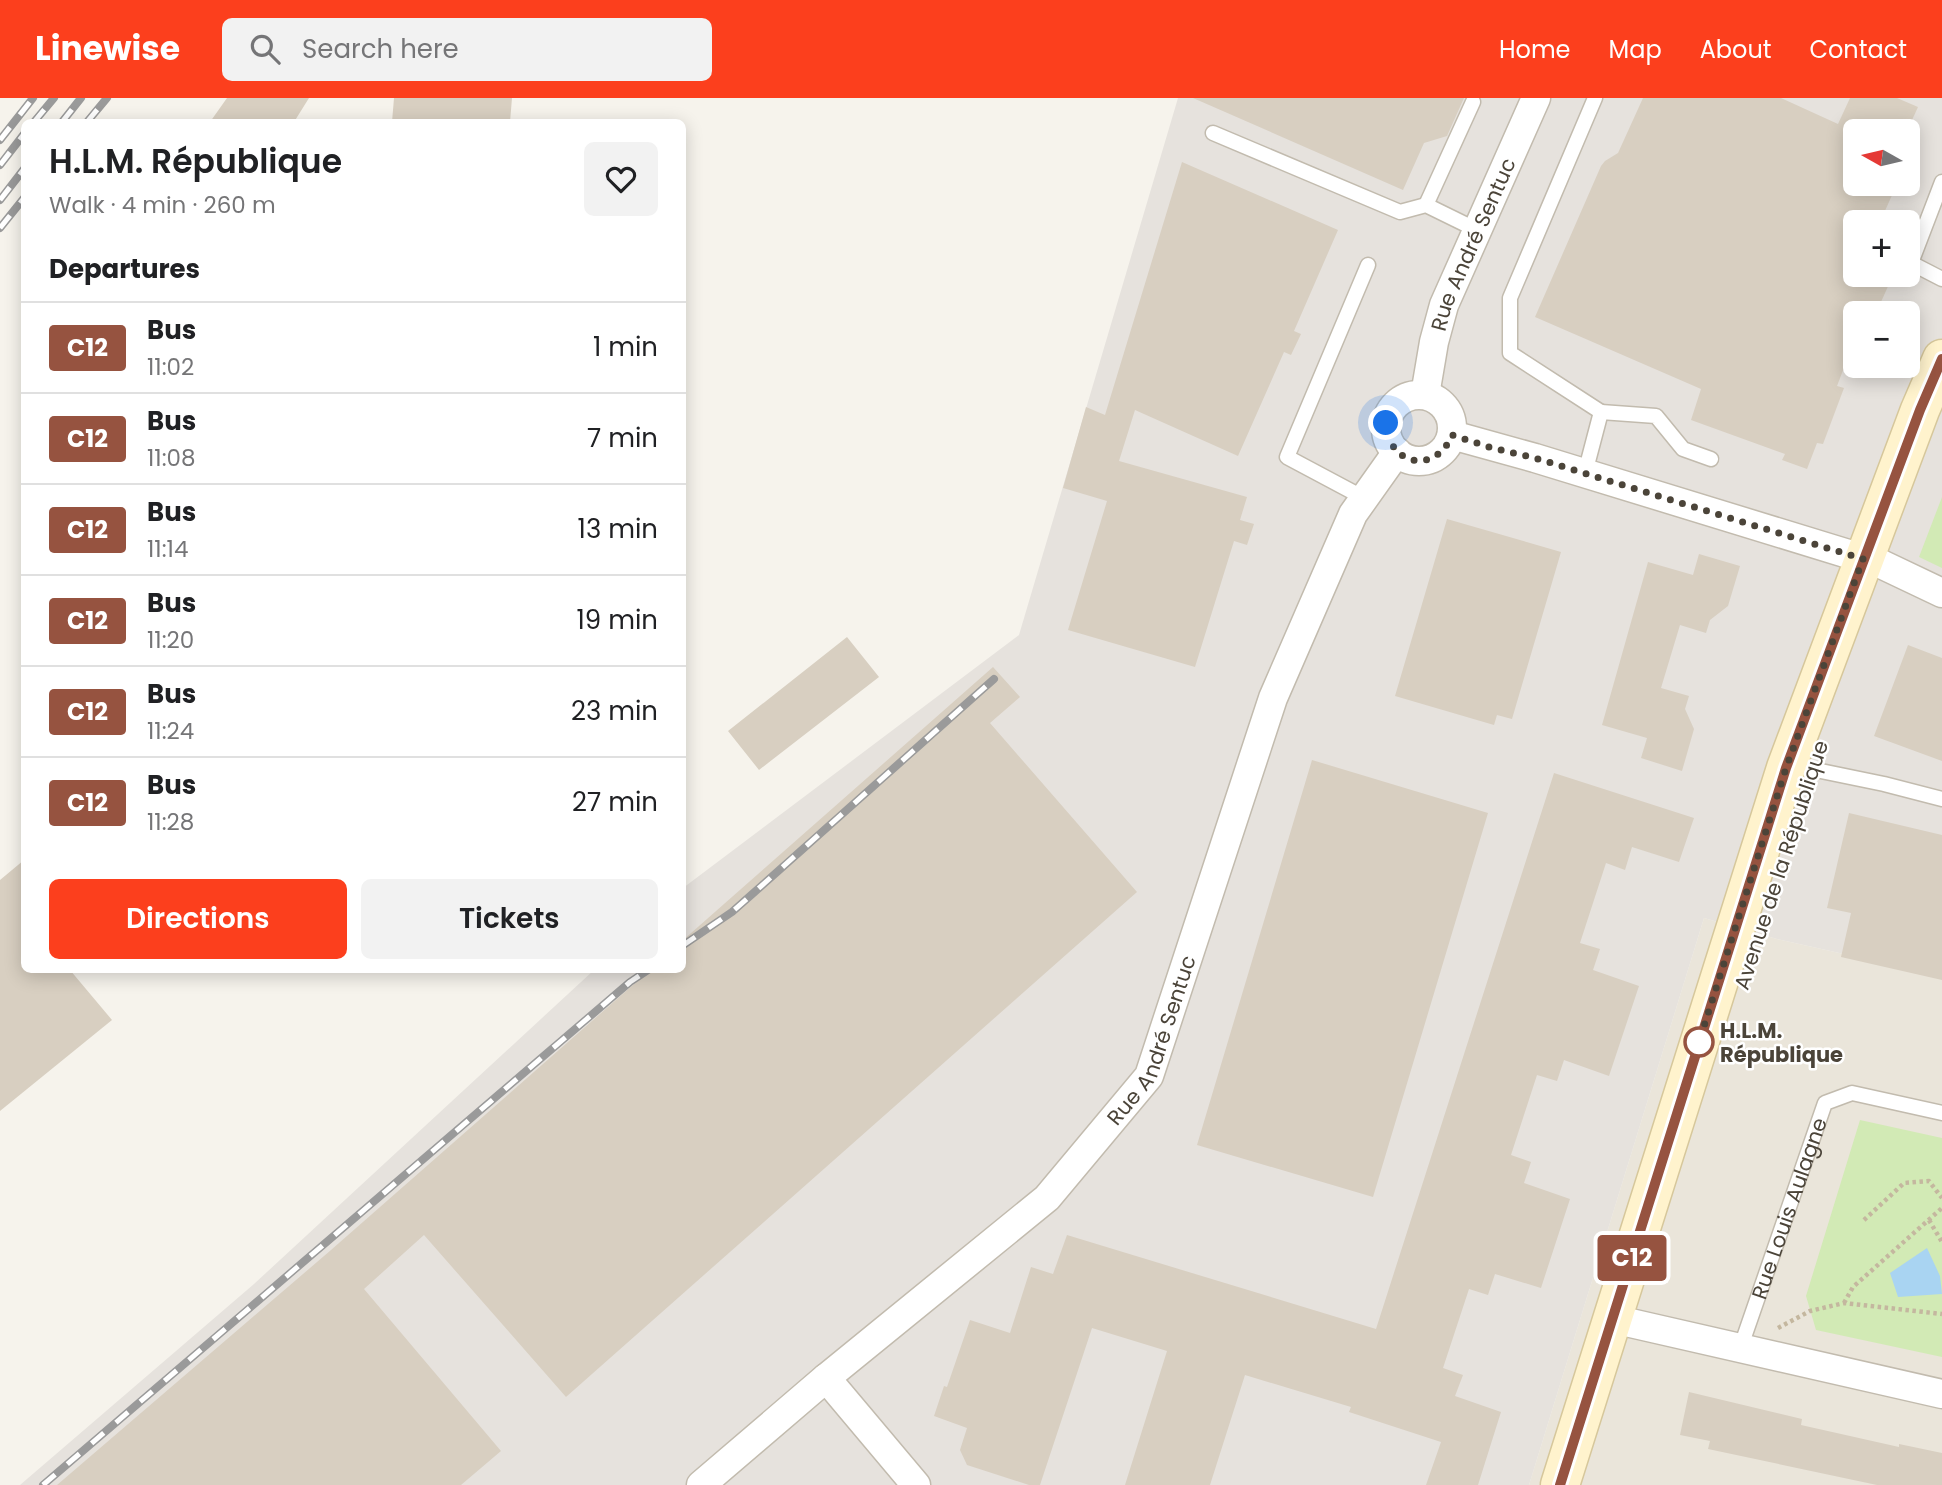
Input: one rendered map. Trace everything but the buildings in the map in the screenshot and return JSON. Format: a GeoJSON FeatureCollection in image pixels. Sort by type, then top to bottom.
{"type":"FeatureCollection","features":[{"type":"Feature","properties":{"kind":"main road","name":"Avenue de la République"},"geometry":{"type":"LineString","coordinates":[[1560,1485],[1624,1322],[1811,769],[1920,410],[1942,359]]}},
{"type":"Feature","properties":{"kind":"main road","name":"Avenue de la République"},"geometry":{"type":"LineString","coordinates":[[1587,1485],[1624,1322],[1786,768],[1872,562],[1942,410]]}},
{"type":"Feature","properties":{"kind":"street","name":"Rue André Sentuc"},"geometry":{"type":"LineString","coordinates":[[1425,395],[1434,342],[1444,305],[1536,98]]}},
{"type":"Feature","properties":{"kind":"street"},"geometry":{"type":"LineString","coordinates":[[1425,395],[1443,405],[1452,424],[1452,435],[1442,452],[1424,461],[1405,457],[1397,452],[1387,434],[1386,423],[1396,404],[1404,398],[1425,395]]}},
{"type":"Feature","properties":{"kind":"street"},"geometry":{"type":"LineString","coordinates":[[1452,435],[1585,473],[1872,562],[1942,593]]}},
{"type":"Feature","properties":{"kind":"street","name":"Rue André Sentuc"},"geometry":{"type":"LineString","coordinates":[[701,1485],[826,1378],[1047,1198],[1149,1076],[1273,698],[1353,514],[1397,452]]}},
{"type":"Feature","properties":{"kind":"street"},"geometry":{"type":"LineString","coordinates":[[1624,1322],[1942,1394]]}},
{"type":"Feature","properties":{"kind":"street"},"geometry":{"type":"LineString","coordinates":[[826,1378],[916,1485]]}},
{"type":"Feature","properties":{"kind":"lane"},"geometry":{"type":"LineString","coordinates":[[1595,98],[1510,298],[1510,353],[1601,412],[1656,416],[1683,449],[1711,459]]}},
{"type":"Feature","properties":{"kind":"lane"},"geometry":{"type":"LineString","coordinates":[[1426,205],[1473,102]]}},
{"type":"Feature","properties":{"kind":"lane"},"geometry":{"type":"LineString","coordinates":[[1213,134],[1400,212],[1426,205],[1477,230]]}},
{"type":"Feature","properties":{"kind":"lane"},"geometry":{"type":"LineString","coordinates":[[1942,182],[1911,263],[1942,279]]}},
{"type":"Feature","properties":{"kind":"lane"},"geometry":{"type":"LineString","coordinates":[[1364,498],[1287,457],[1368,265]]}},
{"type":"Feature","properties":{"kind":"lane"},"geometry":{"type":"LineString","coordinates":[[1585,473],[1601,412]]}},
{"type":"Feature","properties":{"kind":"lane"},"geometry":{"type":"LineString","coordinates":[[1811,769],[1942,799]]}},
{"type":"Feature","properties":{"kind":"lane","name":"Rue Louis Aulagne"},"geometry":{"type":"LineString","coordinates":[[1740,1349],[1825,1103],[1852,1093],[1942,1113]]}},
{"type":"Feature","properties":{"kind":"path"},"geometry":{"type":"LineString","coordinates":[[1864,1220],[1904,1183],[1929,1181],[1942,1198]]}},
{"type":"Feature","properties":{"kind":"path"},"geometry":{"type":"LineString","coordinates":[[1844,1303],[1853,1287],[1942,1208]]}},
{"type":"Feature","properties":{"kind":"path"},"geometry":{"type":"LineString","coordinates":[[1929,1220],[1942,1242]]}},
{"type":"Feature","properties":{"kind":"path"},"geometry":{"type":"LineString","coordinates":[[1740,1349],[1810,1311],[1844,1303],[1942,1314]]}},
{"type":"Feature","properties":{"kind":"shaded area"},"geometry":{"type":"Polygon","coordinates":[[[1178,98],[1942,98],[1942,976],[1777,939],[1704,918],[1529,1485],[20,1485],[254,1284],[591,973],[686,973],[686,886],[1019,635],[1178,98]]]}},
{"type":"Feature","properties":{"kind":"shaded area"},"geometry":{"type":"Polygon","coordinates":[[[1704,918],[1777,939],[1942,976],[1942,1485],[1529,1485],[1704,918]]]}},
{"type":"Feature","properties":{"kind":"green space"},"geometry":{"type":"Polygon","coordinates":[[[1942,497],[1942,568],[1919,557],[1942,497]]]}},
{"type":"Feature","properties":{"kind":"green space"},"geometry":{"type":"Polygon","coordinates":[[[1860,1120],[1942,1138],[1942,1357],[1816,1330],[1806,1296],[1860,1120]]]}},
{"type":"Feature","properties":{"kind":"water"},"geometry":{"type":"Polygon","coordinates":[[[1927,1248],[1940,1276],[1942,1294],[1898,1297],[1890,1273],[1927,1248]]]}},
{"type":"Feature","properties":{"kind":"railway"},"geometry":{"type":"LineString","coordinates":[[0,140],[33,98]]}},
{"type":"Feature","properties":{"kind":"railway"},"geometry":{"type":"LineString","coordinates":[[36,119],[54,98]]}},
{"type":"Feature","properties":{"kind":"railway"},"geometry":{"type":"LineString","coordinates":[[64,119],[81,98]]}},
{"type":"Feature","properties":{"kind":"railway"},"geometry":{"type":"LineString","coordinates":[[90,119],[107,98]]}},
{"type":"Feature","properties":{"kind":"railway"},"geometry":{"type":"LineString","coordinates":[[0,165],[21,138]]}},
{"type":"Feature","properties":{"kind":"railway"},"geometry":{"type":"LineString","coordinates":[[0,200],[21,173]]}},
{"type":"Feature","properties":{"kind":"railway"},"geometry":{"type":"LineString","coordinates":[[0,228],[21,202]]}},
{"type":"Feature","properties":{"kind":"railway"},"geometry":{"type":"LineString","coordinates":[[686,943],[732,912],[994,679]]}},
{"type":"Feature","properties":{"kind":"railway"},"geometry":{"type":"LineString","coordinates":[[43,1485],[644,973]]}},
{"type":"Feature","properties":{"kind":"bus line","name":"C12"},"geometry":{"type":"LineString","coordinates":[[1560,1485],[1786,768],[1863,559],[1942,359]]}},
{"type":"Feature","properties":{"kind":"place","name":"H.L.M. République"},"geometry":{"type":"Point","coordinates":[1699,1042]}},
{"type":"Feature","properties":{"kind":"route"},"geometry":{"type":"LineString","coordinates":[[1386,423],[1390,444],[1397,452],[1414,460],[1424,461],[1442,452],[1452,435],[1863,559],[1786,768],[1699,1042]]}}]}
